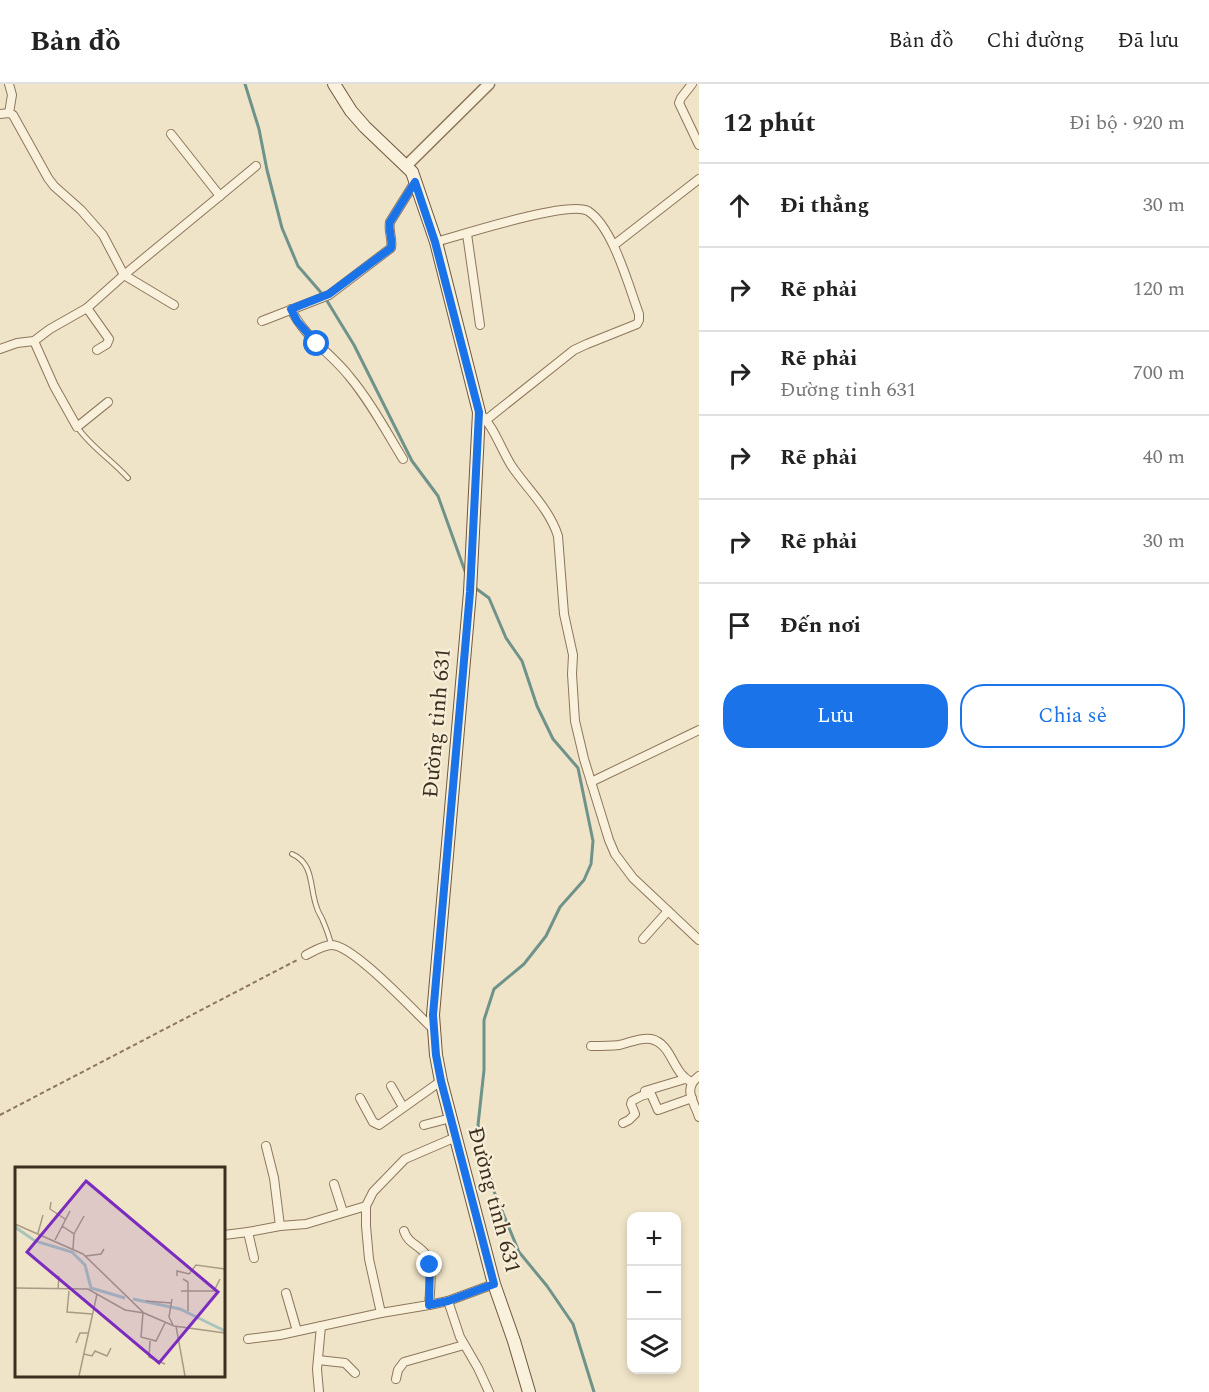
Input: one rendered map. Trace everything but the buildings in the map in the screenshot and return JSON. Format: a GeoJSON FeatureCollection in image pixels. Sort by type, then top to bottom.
{"type":"FeatureCollection","features":[{"type":"Feature","properties":{"kind":"main road","name":"Đường tỉnh 631"},"geometry":{"type":"LineString","coordinates":[[334,84],[351,111],[365,127],[412,172],[486,415],[471,549],[470,592],[433,1015],[436,1055],[450,1118],[494,1284],[529,1392]]}},
{"type":"Feature","properties":{"kind":"street"},"geometry":{"type":"LineString","coordinates":[[9,84],[12,95],[4,114],[16,120],[54,186],[81,210],[103,235],[124,274],[174,306]]}},
{"type":"Feature","properties":{"kind":"street"},"geometry":{"type":"LineString","coordinates":[[406,166],[489,84]]}},
{"type":"Feature","properties":{"kind":"street"},"geometry":{"type":"LineString","coordinates":[[692,84],[679,104],[699,145]]}},
{"type":"Feature","properties":{"kind":"street"},"geometry":{"type":"LineString","coordinates":[[171,134],[220,196]]}},
{"type":"Feature","properties":{"kind":"street"},"geometry":{"type":"LineString","coordinates":[[0,349],[17,343],[34,341],[87,308],[124,274],[256,166]]}},
{"type":"Feature","properties":{"kind":"street"},"geometry":{"type":"LineString","coordinates":[[614,245],[699,179]]}},
{"type":"Feature","properties":{"kind":"street"},"geometry":{"type":"LineString","coordinates":[[262,321],[329,294],[391,248],[390,222],[415,182]]}},
{"type":"Feature","properties":{"kind":"street"},"geometry":{"type":"LineString","coordinates":[[435,242],[526,217],[583,209],[594,216],[614,245],[639,314],[638,323],[574,350],[501,408],[486,415],[509,461],[549,515],[558,536],[564,614],[573,655],[575,721],[609,840],[615,854],[663,916],[699,940]]}},
{"type":"Feature","properties":{"kind":"street"},"geometry":{"type":"LineString","coordinates":[[467,234],[480,325]]}},
{"type":"Feature","properties":{"kind":"street"},"geometry":{"type":"LineString","coordinates":[[87,308],[109,339],[107,344],[97,350]]}},
{"type":"Feature","properties":{"kind":"street"},"geometry":{"type":"LineString","coordinates":[[291,309],[297,321],[317,344],[348,374],[403,459]]}},
{"type":"Feature","properties":{"kind":"street"},"geometry":{"type":"LineString","coordinates":[[34,341],[54,386],[78,427],[108,402]]}},
{"type":"Feature","properties":{"kind":"street"},"geometry":{"type":"LineString","coordinates":[[591,782],[699,730]]}},
{"type":"Feature","properties":{"kind":"street"},"geometry":{"type":"LineString","coordinates":[[643,939],[663,916]]}},
{"type":"Feature","properties":{"kind":"street"},"geometry":{"type":"LineString","coordinates":[[306,955],[321,947],[332,945],[343,947],[356,956],[434,1030]]}},
{"type":"Feature","properties":{"kind":"street"},"geometry":{"type":"LineString","coordinates":[[591,1046],[620,1044],[642,1039],[655,1040],[666,1049],[681,1074],[692,1079]]}},
{"type":"Feature","properties":{"kind":"street"},"geometry":{"type":"LineString","coordinates":[[641,1092],[692,1079]]}},
{"type":"Feature","properties":{"kind":"street"},"geometry":{"type":"LineString","coordinates":[[692,1079],[689,1088],[699,1118]]}},
{"type":"Feature","properties":{"kind":"street"},"geometry":{"type":"LineString","coordinates":[[360,1098],[377,1125],[441,1081]]}},
{"type":"Feature","properties":{"kind":"street"},"geometry":{"type":"LineString","coordinates":[[391,1086],[403,1107]]}},
{"type":"Feature","properties":{"kind":"street"},"geometry":{"type":"LineString","coordinates":[[623,1123],[635,1114],[632,1101],[642,1096],[651,1094],[658,1110],[692,1098]]}},
{"type":"Feature","properties":{"kind":"street"},"geometry":{"type":"LineString","coordinates":[[424,1125],[450,1118]]}},
{"type":"Feature","properties":{"kind":"street"},"geometry":{"type":"LineString","coordinates":[[381,1313],[369,1259],[366,1206],[374,1192],[405,1159],[456,1137]]}},
{"type":"Feature","properties":{"kind":"street"},"geometry":{"type":"LineString","coordinates":[[266,1146],[274,1178],[280,1226]]}},
{"type":"Feature","properties":{"kind":"street"},"geometry":{"type":"LineString","coordinates":[[334,1184],[343,1212]]}},
{"type":"Feature","properties":{"kind":"street"},"geometry":{"type":"LineString","coordinates":[[225,1235],[314,1222],[366,1206]]}},
{"type":"Feature","properties":{"kind":"street"},"geometry":{"type":"LineString","coordinates":[[404,1231],[409,1242],[418,1246],[428,1257],[430,1265],[429,1305]]}},
{"type":"Feature","properties":{"kind":"street"},"geometry":{"type":"LineString","coordinates":[[248,1233],[254,1258]]}},
{"type":"Feature","properties":{"kind":"street"},"geometry":{"type":"LineString","coordinates":[[248,1339],[448,1301],[494,1284]]}},
{"type":"Feature","properties":{"kind":"street"},"geometry":{"type":"LineString","coordinates":[[286,1293],[297,1331]]}},
{"type":"Feature","properties":{"kind":"street"},"geometry":{"type":"LineString","coordinates":[[448,1301],[464,1345],[489,1392]]}},
{"type":"Feature","properties":{"kind":"street"},"geometry":{"type":"LineString","coordinates":[[319,1392],[317,1376],[321,1326]]}},
{"type":"Feature","properties":{"kind":"street"},"geometry":{"type":"LineString","coordinates":[[396,1379],[399,1366],[407,1360],[464,1345]]}},
{"type":"Feature","properties":{"kind":"street"},"geometry":{"type":"LineString","coordinates":[[318,1360],[345,1363],[355,1373]]}},
{"type":"Feature","properties":{"kind":"lane"},"geometry":{"type":"LineString","coordinates":[[78,427],[87,440],[114,462],[128,478]]}},
{"type":"Feature","properties":{"kind":"lane"},"geometry":{"type":"LineString","coordinates":[[292,854],[300,857],[309,873],[317,908],[332,945]]}},
{"type":"Feature","properties":{"kind":"path"},"geometry":{"type":"LineString","coordinates":[[0,1115],[306,955]]}},
{"type":"Feature","properties":{"kind":"waterway"},"geometry":{"type":"LineString","coordinates":[[245,84],[259,129],[282,228],[298,266],[324,296],[354,345],[412,461],[438,496],[466,574]]}},
{"type":"Feature","properties":{"kind":"waterway"},"geometry":{"type":"LineString","coordinates":[[474,587],[489,598],[506,638],[522,661],[537,706],[553,739],[578,768],[593,841],[591,864],[584,880],[560,907],[546,936],[524,964],[494,989],[484,1020],[484,1070],[478,1125],[493,1189],[519,1252],[547,1286],[573,1324],[594,1392]]}},
{"type":"Feature","properties":{"kind":"route"},"geometry":{"type":"LineString","coordinates":[[317,344],[297,321],[291,309],[329,294],[391,248],[390,222],[415,182],[429,220],[479,412],[470,592],[433,1015],[436,1055],[441,1081],[494,1284],[448,1301],[429,1305],[430,1265]]}}]}
